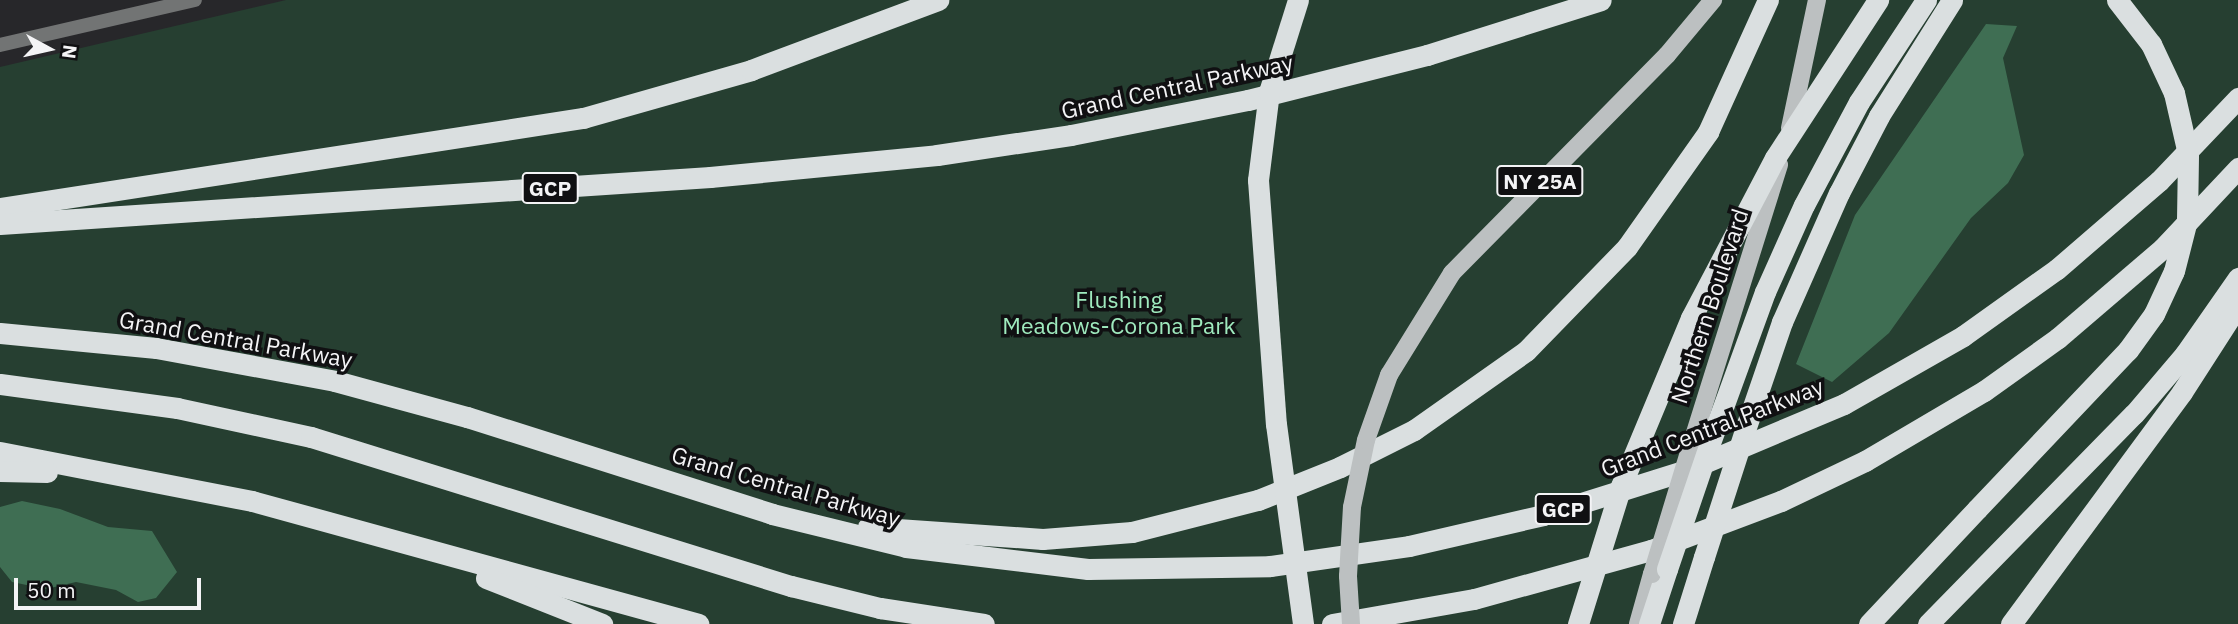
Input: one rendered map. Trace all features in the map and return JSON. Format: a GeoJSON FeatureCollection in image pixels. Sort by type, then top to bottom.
{"type":"FeatureCollection","features":[{"type":"Feature","properties":{"kind":"highway"},"geometry":{"type":"LineString","coordinates":[[0,208],[493,135],[583,118],[751,70],[939,0]]}},
{"type":"Feature","properties":{"kind":"highway"},"geometry":{"type":"LineString","coordinates":[[1298,0],[1269,92],[1258,180],[1276,424],[1303,624]]}},
{"type":"Feature","properties":{"kind":"highway","name":"Grand Central Parkway"},"geometry":{"type":"LineString","coordinates":[[0,224],[699,178],[960,152],[1094,131],[1283,92],[1427,55],[1601,0]]}},
{"type":"Feature","properties":{"kind":"highway"},"geometry":{"type":"LineString","coordinates":[[772,514],[977,536],[1089,537],[1171,524],[1234,508],[1381,447],[1451,407],[1526,351],[1628,247],[1707,132],[1768,0]]}},
{"type":"Feature","properties":{"kind":"highway"},"geometry":{"type":"LineString","coordinates":[[1578,624],[1621,486],[1691,318],[1775,158],[1878,0]]}},
{"type":"Feature","properties":{"kind":"highway"},"geometry":{"type":"LineString","coordinates":[[1649,624],[1660,572],[1770,281],[1804,205],[1859,102],[1926,0]]}},
{"type":"Feature","properties":{"kind":"highway"},"geometry":{"type":"LineString","coordinates":[[1869,624],[2128,350],[2154,314],[2174,271],[2187,220],[2188,155],[2179,108],[2151,44],[2117,0]]}},
{"type":"Feature","properties":{"kind":"highway"},"geometry":{"type":"LineString","coordinates":[[1683,624],[1782,322],[1839,193],[1879,116],[1951,2]]}},
{"type":"Feature","properties":{"kind":"highway","name":"Grand Central Parkway"},"geometry":{"type":"LineString","coordinates":[[0,333],[190,353],[346,384],[478,420],[772,514],[906,548],[985,560],[1180,571],[1270,566],[1363,554],[1454,537],[1575,506],[1687,470],[1802,423],[1954,342],[2102,233],[2175,166],[2238,99]]}},
{"type":"Feature","properties":{"kind":"highway"},"geometry":{"type":"LineString","coordinates":[[1406,624],[1734,520],[1905,440],[1984,391],[2085,316],[2163,248],[2238,168]]}},
{"type":"Feature","properties":{"kind":"highway"},"geometry":{"type":"LineString","coordinates":[[1928,624],[2134,414],[2185,354],[2238,278]]}},
{"type":"Feature","properties":{"kind":"highway"},"geometry":{"type":"LineString","coordinates":[[2011,624],[2182,392],[2238,305]]}},
{"type":"Feature","properties":{"kind":"highway"},"geometry":{"type":"LineString","coordinates":[[0,384],[177,408],[311,437],[791,586],[880,608],[984,624]]}},
{"type":"Feature","properties":{"kind":"highway"},"geometry":{"type":"LineString","coordinates":[[0,452],[185,488],[705,624]]}},
{"type":"Feature","properties":{"kind":"highway"},"geometry":{"type":"LineString","coordinates":[[0,471],[185,488]]}},
{"type":"Feature","properties":{"kind":"highway"},"geometry":{"type":"LineString","coordinates":[[373,535],[602,624]]}},
{"type":"Feature","properties":{"kind":"highway"},"geometry":{"type":"LineString","coordinates":[[1332,624],[1521,587]]}},
{"type":"Feature","properties":{"kind":"main road","name":"Northern Boulevard"},"geometry":{"type":"LineString","coordinates":[[1638,624],[1660,572],[1689,452],[1795,108],[1817,0]]}},
{"type":"Feature","properties":{"kind":"main road","name":"NY 25A"},"geometry":{"type":"LineString","coordinates":[[1351,624],[1348,576],[1352,507],[1366,440],[1389,376],[1424,312],[1460,264],[1667,55],[1712,1]]}},
{"type":"Feature","properties":{"kind":"street"},"geometry":{"type":"LineString","coordinates":[[0,45],[195,0]]}},
{"type":"Feature","properties":{"kind":"green space","name":"Flushing Meadows-Corona Park"},"geometry":{"type":"Polygon","coordinates":[[[286,0],[2238,0],[2238,624],[0,624],[0,67],[286,0]]]}},
{"type":"Feature","properties":{"kind":"green space"},"geometry":{"type":"Polygon","coordinates":[[[1986,24],[2017,26],[2003,58],[2024,155],[2008,183],[1971,218],[1889,333],[1832,382],[1796,364],[1855,215],[1986,24]]]}},
{"type":"Feature","properties":{"kind":"green space"},"geometry":{"type":"Polygon","coordinates":[[[22,501],[60,509],[108,527],[152,531],[177,572],[156,598],[138,602],[116,590],[76,582],[46,589],[12,582],[0,567],[0,507],[22,501]]]}}]}
